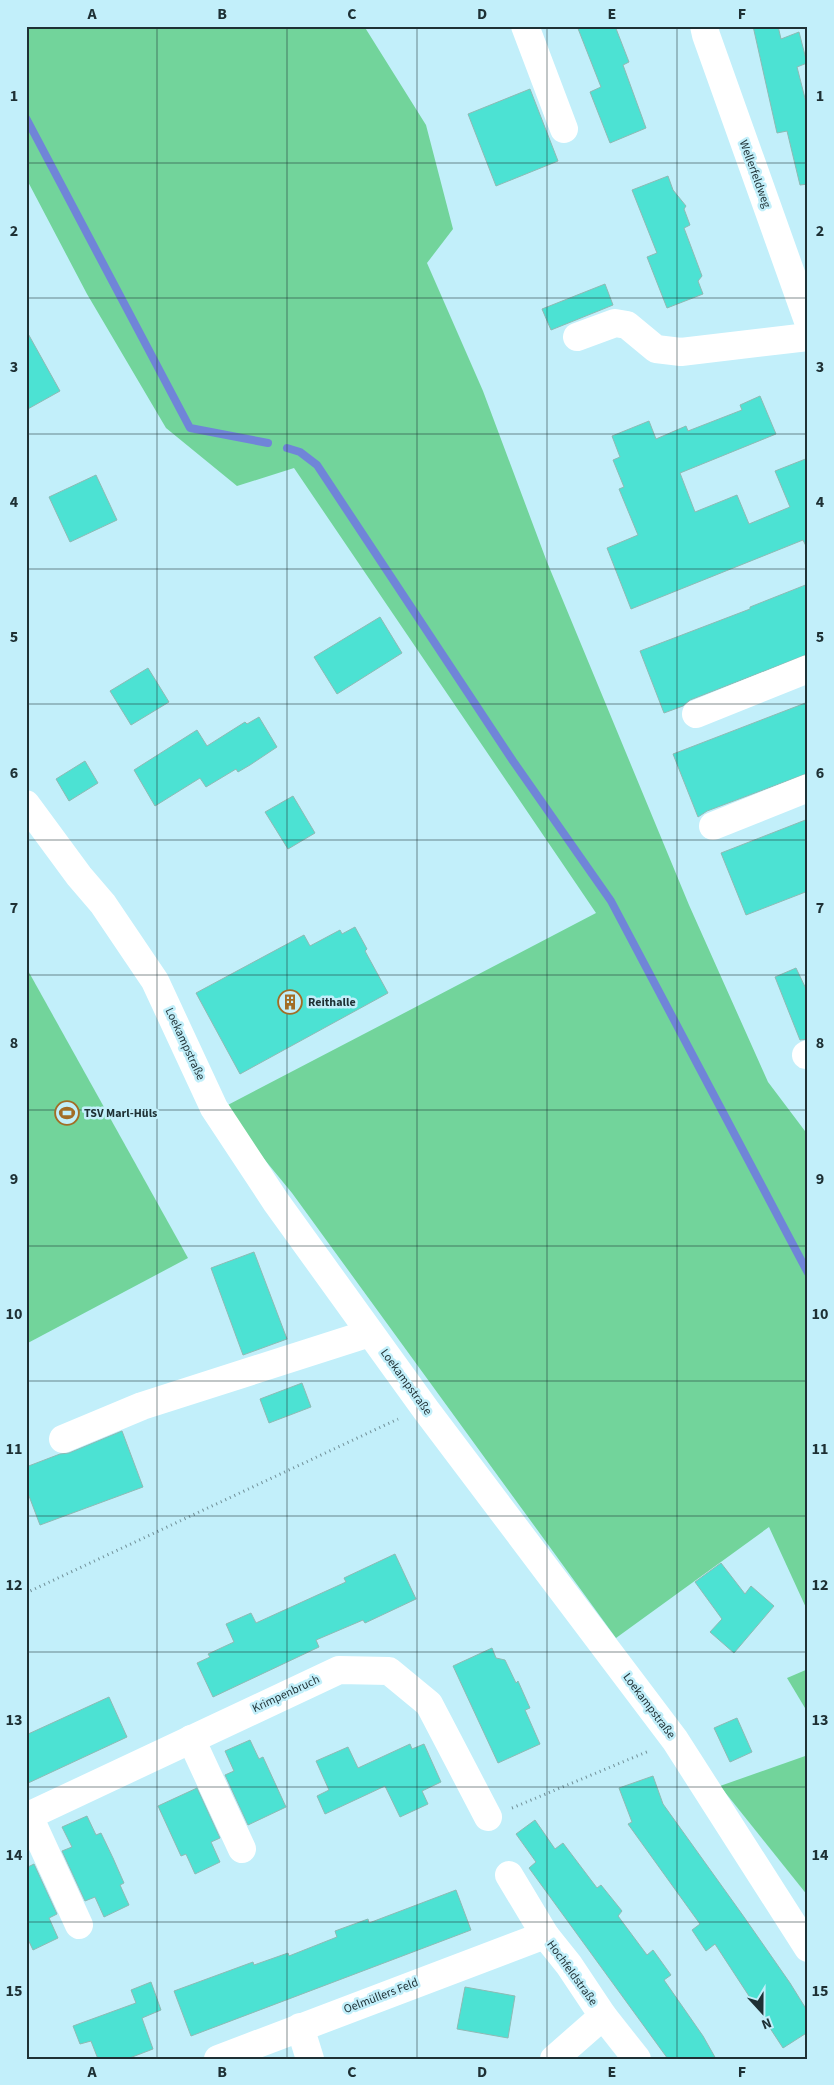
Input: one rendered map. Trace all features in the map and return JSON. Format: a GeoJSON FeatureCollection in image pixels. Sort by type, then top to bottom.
{"type":"FeatureCollection","features":[{"type":"Feature","properties":{"kind":"street"},"geometry":{"type":"LineString","coordinates":[[526,26],[564,129]]}},
{"type":"Feature","properties":{"kind":"street","name":"Wellerfeldweg"},"geometry":{"type":"LineString","coordinates":[[704,26],[808,321]]}},
{"type":"Feature","properties":{"kind":"street"},"geometry":{"type":"LineString","coordinates":[[577,337],[615,323],[627,325],[656,348],[681,352],[808,336]]}},
{"type":"Feature","properties":{"kind":"street"},"geometry":{"type":"LineString","coordinates":[[696,714],[808,669]]}},
{"type":"Feature","properties":{"kind":"street"},"geometry":{"type":"LineString","coordinates":[[713,826],[808,788]]}},
{"type":"Feature","properties":{"kind":"street","name":"Loekampstraße"},"geometry":{"type":"LineString","coordinates":[[26,804],[79,876],[104,904],[155,981],[214,1108],[276,1202],[424,1407],[675,1740],[808,1948]]}},
{"type":"Feature","properties":{"kind":"street"},"geometry":{"type":"LineString","coordinates":[[63,1439],[142,1406],[370,1333]]}},
{"type":"Feature","properties":{"kind":"street","name":"Krimpenbruch"},"geometry":{"type":"LineString","coordinates":[[28,1816],[339,1670],[389,1671],[429,1704],[488,1817]]}},
{"type":"Feature","properties":{"kind":"street"},"geometry":{"type":"LineString","coordinates":[[191,1739],[242,1849]]}},
{"type":"Feature","properties":{"kind":"street"},"geometry":{"type":"LineString","coordinates":[[28,1816],[79,1925]]}},
{"type":"Feature","properties":{"kind":"street","name":"Hochfeldstraße"},"geometry":{"type":"LineString","coordinates":[[509,1875],[545,1935],[569,1965],[602,2016],[554,2059]]}},
{"type":"Feature","properties":{"kind":"street","name":"Oelmüllers Feld"},"geometry":{"type":"LineString","coordinates":[[218,2059],[545,1935]]}},
{"type":"Feature","properties":{"kind":"street"},"geometry":{"type":"LineString","coordinates":[[602,2016],[637,2059]]}},
{"type":"Feature","properties":{"kind":"street"},"geometry":{"type":"LineString","coordinates":[[300,2027],[310,2059]]}},
{"type":"Feature","properties":{"kind":"path"},"geometry":{"type":"LineString","coordinates":[[26,1593],[424,1407]]}},
{"type":"Feature","properties":{"kind":"path"},"geometry":{"type":"LineString","coordinates":[[488,1817],[675,1740]]}},
{"type":"Feature","properties":{"kind":"green space"},"geometry":{"type":"Polygon","coordinates":[[[26,26],[364,26],[426,125],[453,229],[427,263],[483,391],[547,562],[689,905],[768,1082],[808,1135],[808,1612],[769,1527],[616,1638],[292,1193],[222,1108],[596,913],[294,468],[237,486],[166,428],[87,294],[26,178],[26,26]]]}},
{"type":"Feature","properties":{"kind":"green space","name":"TSV Marl-Hüls"},"geometry":{"type":"Polygon","coordinates":[[[26,967],[188,1258],[26,1344],[26,967]]]}},
{"type":"Feature","properties":{"kind":"green space"},"geometry":{"type":"Polygon","coordinates":[[[808,1669],[808,1713],[787,1678],[808,1669]]]}},
{"type":"Feature","properties":{"kind":"green space"},"geometry":{"type":"Polygon","coordinates":[[[808,1755],[808,1896],[720,1786],[808,1755]]]}},
{"type":"Feature","properties":{"kind":"building"},"geometry":{"type":"Polygon","coordinates":[[[577,26],[615,26],[629,62],[623,65],[646,128],[610,143],[590,92],[601,87],[577,26]]]}},
{"type":"Feature","properties":{"kind":"building"},"geometry":{"type":"Polygon","coordinates":[[[753,26],[778,26],[781,39],[799,32],[807,63],[797,67],[808,110],[808,184],[800,185],[787,131],[777,133],[753,26]]]}},
{"type":"Feature","properties":{"kind":"building"},"geometry":{"type":"Polygon","coordinates":[[[530,89],[558,161],[496,186],[468,114],[530,89]]]}},
{"type":"Feature","properties":{"kind":"building"},"geometry":{"type":"Polygon","coordinates":[[[668,176],[673,190],[686,206],[684,209],[690,225],[684,228],[702,276],[698,281],[703,294],[667,308],[647,257],[657,253],[632,190],[668,176]]]}},
{"type":"Feature","properties":{"kind":"building"},"geometry":{"type":"Polygon","coordinates":[[[605,284],[613,305],[551,330],[542,309],[605,284]]]}},
{"type":"Feature","properties":{"kind":"building"},"geometry":{"type":"Polygon","coordinates":[[[26,330],[60,391],[26,410],[26,330]]]}},
{"type":"Feature","properties":{"kind":"building"},"geometry":{"type":"Polygon","coordinates":[[[760,396],[776,434],[680,473],[695,512],[737,495],[749,524],[790,507],[775,471],[808,458],[808,550],[803,540],[631,609],[607,548],[638,535],[619,489],[624,487],[613,460],[620,457],[612,436],[649,421],[656,439],[686,426],[688,431],[742,410],[740,405],[760,396]]]}},
{"type":"Feature","properties":{"kind":"building"},"geometry":{"type":"Polygon","coordinates":[[[96,475],[117,520],[70,542],[49,497],[96,475]]]}},
{"type":"Feature","properties":{"kind":"building"},"geometry":{"type":"Polygon","coordinates":[[[808,584],[808,654],[690,700],[683,706],[664,713],[640,651],[750,609],[750,607],[808,584]]]}},
{"type":"Feature","properties":{"kind":"building"},"geometry":{"type":"Polygon","coordinates":[[[380,617],[402,653],[337,694],[314,657],[380,617]]]}},
{"type":"Feature","properties":{"kind":"building"},"geometry":{"type":"Polygon","coordinates":[[[148,668],[169,702],[131,725],[110,691],[148,668]]]}},
{"type":"Feature","properties":{"kind":"building"},"geometry":{"type":"Polygon","coordinates":[[[808,702],[808,773],[707,811],[698,817],[673,754],[808,702]]]}},
{"type":"Feature","properties":{"kind":"building"},"geometry":{"type":"Polygon","coordinates":[[[259,717],[277,747],[238,772],[236,769],[206,787],[200,778],[155,806],[134,770],[197,730],[207,746],[245,722],[247,724],[259,717]]]}},
{"type":"Feature","properties":{"kind":"building"},"geometry":{"type":"Polygon","coordinates":[[[85,761],[98,783],[69,801],[56,779],[85,761]]]}},
{"type":"Feature","properties":{"kind":"building"},"geometry":{"type":"Polygon","coordinates":[[[293,796],[315,833],[288,849],[265,812],[293,796]]]}},
{"type":"Feature","properties":{"kind":"building"},"geometry":{"type":"Polygon","coordinates":[[[808,819],[808,891],[746,915],[721,853],[808,819]]]}},
{"type":"Feature","properties":{"kind":"building","name":"Reithalle"},"geometry":{"type":"Polygon","coordinates":[[[355,927],[367,949],[365,951],[388,993],[240,1074],[196,993],[304,935],[310,946],[340,930],[342,934],[355,927]]]}},
{"type":"Feature","properties":{"kind":"building"},"geometry":{"type":"Polygon","coordinates":[[[796,968],[808,993],[808,1039],[800,1040],[775,977],[796,968]]]}},
{"type":"Feature","properties":{"kind":"building"},"geometry":{"type":"Polygon","coordinates":[[[254,1252],[287,1339],[243,1355],[211,1268],[254,1252]]]}},
{"type":"Feature","properties":{"kind":"building"},"geometry":{"type":"Polygon","coordinates":[[[302,1383],[311,1407],[269,1423],[260,1399],[302,1383]]]}},
{"type":"Feature","properties":{"kind":"building"},"geometry":{"type":"Polygon","coordinates":[[[122,1431],[143,1487],[40,1525],[26,1488],[26,1467],[60,1454],[69,1453],[122,1431]]]}},
{"type":"Feature","properties":{"kind":"building"},"geometry":{"type":"Polygon","coordinates":[[[395,1554],[416,1599],[365,1623],[363,1620],[316,1640],[319,1647],[213,1697],[197,1663],[210,1657],[208,1654],[234,1642],[226,1624],[251,1613],[256,1623],[346,1582],[344,1578],[395,1554]]]}},
{"type":"Feature","properties":{"kind":"building"},"geometry":{"type":"Polygon","coordinates":[[[721,1563],[745,1594],[751,1586],[774,1606],[734,1653],[710,1632],[722,1619],[695,1582],[721,1563]]]}},
{"type":"Feature","properties":{"kind":"building"},"geometry":{"type":"Polygon","coordinates":[[[492,1648],[496,1658],[505,1660],[516,1683],[518,1681],[530,1708],[525,1710],[540,1744],[498,1763],[453,1666],[492,1648]]]}},
{"type":"Feature","properties":{"kind":"building"},"geometry":{"type":"Polygon","coordinates":[[[109,1697],[127,1737],[26,1784],[26,1735],[109,1697]]]}},
{"type":"Feature","properties":{"kind":"building"},"geometry":{"type":"Polygon","coordinates":[[[737,1718],[752,1752],[730,1762],[714,1728],[737,1718]]]}},
{"type":"Feature","properties":{"kind":"building"},"geometry":{"type":"Polygon","coordinates":[[[250,1740],[259,1759],[263,1757],[286,1807],[248,1825],[225,1775],[234,1771],[225,1751],[250,1740]]]}},
{"type":"Feature","properties":{"kind":"building"},"geometry":{"type":"Polygon","coordinates":[[[410,1744],[412,1749],[424,1744],[441,1782],[422,1791],[428,1804],[400,1817],[385,1786],[325,1814],[317,1796],[329,1790],[316,1761],[348,1747],[358,1768],[410,1744]]]}},
{"type":"Feature","properties":{"kind":"building"},"geometry":{"type":"Polygon","coordinates":[[[653,1776],[663,1804],[744,1917],[808,2012],[808,2032],[783,2048],[715,1944],[706,1951],[692,1930],[700,1924],[628,1824],[632,1822],[619,1788],[653,1776]]]}},
{"type":"Feature","properties":{"kind":"building"},"geometry":{"type":"Polygon","coordinates":[[[197,1788],[220,1838],[211,1842],[220,1862],[195,1874],[186,1854],[181,1856],[158,1806],[197,1788]]]}},
{"type":"Feature","properties":{"kind":"building"},"geometry":{"type":"Polygon","coordinates":[[[87,1816],[96,1835],[101,1833],[113,1858],[124,1883],[120,1885],[129,1905],[104,1917],[95,1897],[85,1901],[62,1851],[72,1847],[62,1827],[87,1816]]]}},
{"type":"Feature","properties":{"kind":"building"},"geometry":{"type":"Polygon","coordinates":[[[535,1820],[555,1849],[563,1843],[597,1888],[601,1885],[622,1911],[618,1916],[647,1955],[653,1950],[671,1975],[664,1980],[703,2036],[716,2059],[668,2059],[529,1868],[536,1862],[516,1834],[535,1820]]]}},
{"type":"Feature","properties":{"kind":"building"},"geometry":{"type":"Polygon","coordinates":[[[34,1864],[57,1914],[49,1918],[58,1938],[33,1950],[26,1935],[26,1868],[34,1864]]]}},
{"type":"Feature","properties":{"kind":"building"},"geometry":{"type":"Polygon","coordinates":[[[456,1890],[471,1930],[191,2036],[174,1991],[253,1962],[254,1965],[288,1953],[289,1956],[337,1937],[335,1931],[368,1919],[369,1923],[456,1890]]]}},
{"type":"Feature","properties":{"kind":"building"},"geometry":{"type":"Polygon","coordinates":[[[151,1982],[161,2010],[142,2018],[153,2049],[127,2059],[98,2059],[91,2041],[80,2044],[73,2026],[136,2003],[131,1990],[151,1982]]]}},
{"type":"Feature","properties":{"kind":"building"},"geometry":{"type":"Polygon","coordinates":[[[465,1987],[515,1996],[508,2038],[457,2029],[465,1987]]]}},
{"type":"Feature","properties":{"kind":"waterway"},"geometry":{"type":"LineString","coordinates":[[26,118],[190,428],[268,443]]}},
{"type":"Feature","properties":{"kind":"waterway"},"geometry":{"type":"LineString","coordinates":[[287,448],[300,452],[317,465],[513,761],[611,901],[808,1273]]}},
{"type":"Feature","properties":{"kind":"place","name":"Reithalle"},"geometry":{"type":"Point","coordinates":[290,1002]}},
{"type":"Feature","properties":{"kind":"place","name":"TSV Marl-Hüls"},"geometry":{"type":"Point","coordinates":[67,1113]}}]}
